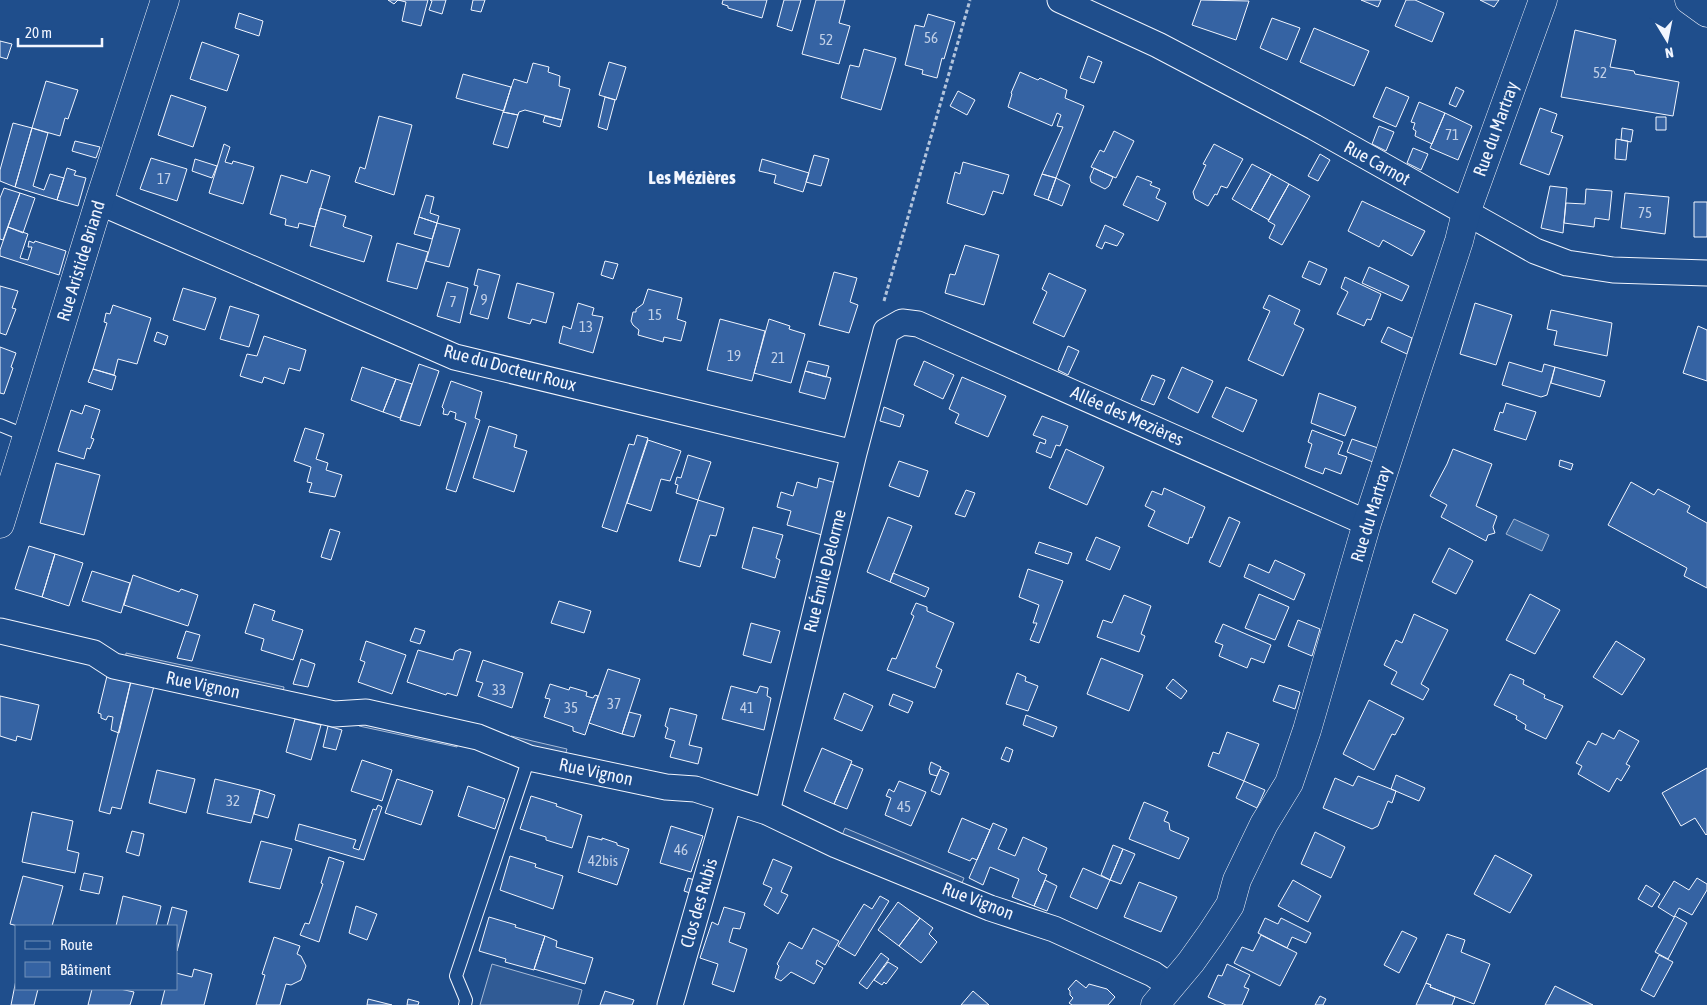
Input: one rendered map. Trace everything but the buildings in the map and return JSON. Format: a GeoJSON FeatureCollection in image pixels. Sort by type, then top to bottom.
{"type":"FeatureCollection","features":[{"type":"Feature","properties":{"kind":"street","name":"Rue Aristide Briand"},"geometry":{"type":"LineString","coordinates":[[0,524],[99,202],[165,0]]}},
{"type":"Feature","properties":{"kind":"street","name":"Rue Carnot"},"geometry":{"type":"LineString","coordinates":[[1060,0],[1167,49],[1535,251],[1567,263],[1613,270],[1707,273]]}},
{"type":"Feature","properties":{"kind":"street","name":"Rue du Martray"},"geometry":{"type":"LineString","coordinates":[[1162,995],[1196,955],[1230,905],[1237,880],[1260,832],[1289,783],[1310,721],[1367,523],[1466,213],[1543,0]]}},
{"type":"Feature","properties":{"kind":"street"},"geometry":{"type":"LineString","coordinates":[[1689,0],[1707,14]]}},
{"type":"Feature","properties":{"kind":"street","name":"Rue du Docteur Roux"},"geometry":{"type":"LineString","coordinates":[[99,202],[455,357],[854,453]]}},
{"type":"Feature","properties":{"kind":"street","name":"Allée des Mezières"},"geometry":{"type":"LineString","coordinates":[[886,330],[902,322],[918,324],[1367,523]]}},
{"type":"Feature","properties":{"kind":"street","name":"Rue Émile Delorme"},"geometry":{"type":"LineString","coordinates":[[767,812],[854,453],[886,330]]}},
{"type":"Feature","properties":{"kind":"street","name":"Rue Vignon"},"geometry":{"type":"LineString","coordinates":[[0,631],[94,654],[114,666],[334,714],[366,712],[478,737],[529,758],[666,787],[695,789],[767,812],[836,845],[990,908],[1054,928],[1153,974],[1162,995]]}},
{"type":"Feature","properties":{"kind":"street","name":"Clos des Rubis"},"geometry":{"type":"LineString","coordinates":[[670,1005],[729,800]]}},
{"type":"Feature","properties":{"kind":"lane"},"geometry":{"type":"LineString","coordinates":[[0,424],[27,436]]}},
{"type":"Feature","properties":{"kind":"lane"},"geometry":{"type":"LineString","coordinates":[[464,1005],[466,1000],[456,976],[529,758]]}},
{"type":"Feature","properties":{"kind":"path"},"geometry":{"type":"LineString","coordinates":[[886,330],[882,309],[970,0]]}},
{"type":"Feature","properties":{"kind":"shaded area"},"geometry":{"type":"Polygon","coordinates":[[[1514,519],[1549,535],[1542,551],[1506,534],[1514,519]]]}},
{"type":"Feature","properties":{"kind":"shaded area"},"geometry":{"type":"Polygon","coordinates":[[[126,653],[284,687],[282,697],[125,663],[126,653]]]}},
{"type":"Feature","properties":{"kind":"shaded area"},"geometry":{"type":"Polygon","coordinates":[[[361,718],[459,738],[457,747],[359,726],[361,718]]]}},
{"type":"Feature","properties":{"kind":"shaded area"},"geometry":{"type":"Polygon","coordinates":[[[511,736],[567,749],[564,759],[509,747],[511,736]]]}},
{"type":"Feature","properties":{"kind":"shaded area"},"geometry":{"type":"Polygon","coordinates":[[[845,828],[964,878],[959,890],[840,840],[845,828]]]}},
{"type":"Feature","properties":{"kind":"shaded area"},"geometry":{"type":"Polygon","coordinates":[[[492,964],[582,990],[578,1005],[480,1005],[492,964]]]}},
{"type":"Feature","properties":{"kind":"district","name":"Les Mézières"},"geometry":{"type":"Point","coordinates":[692,177]}}]}
